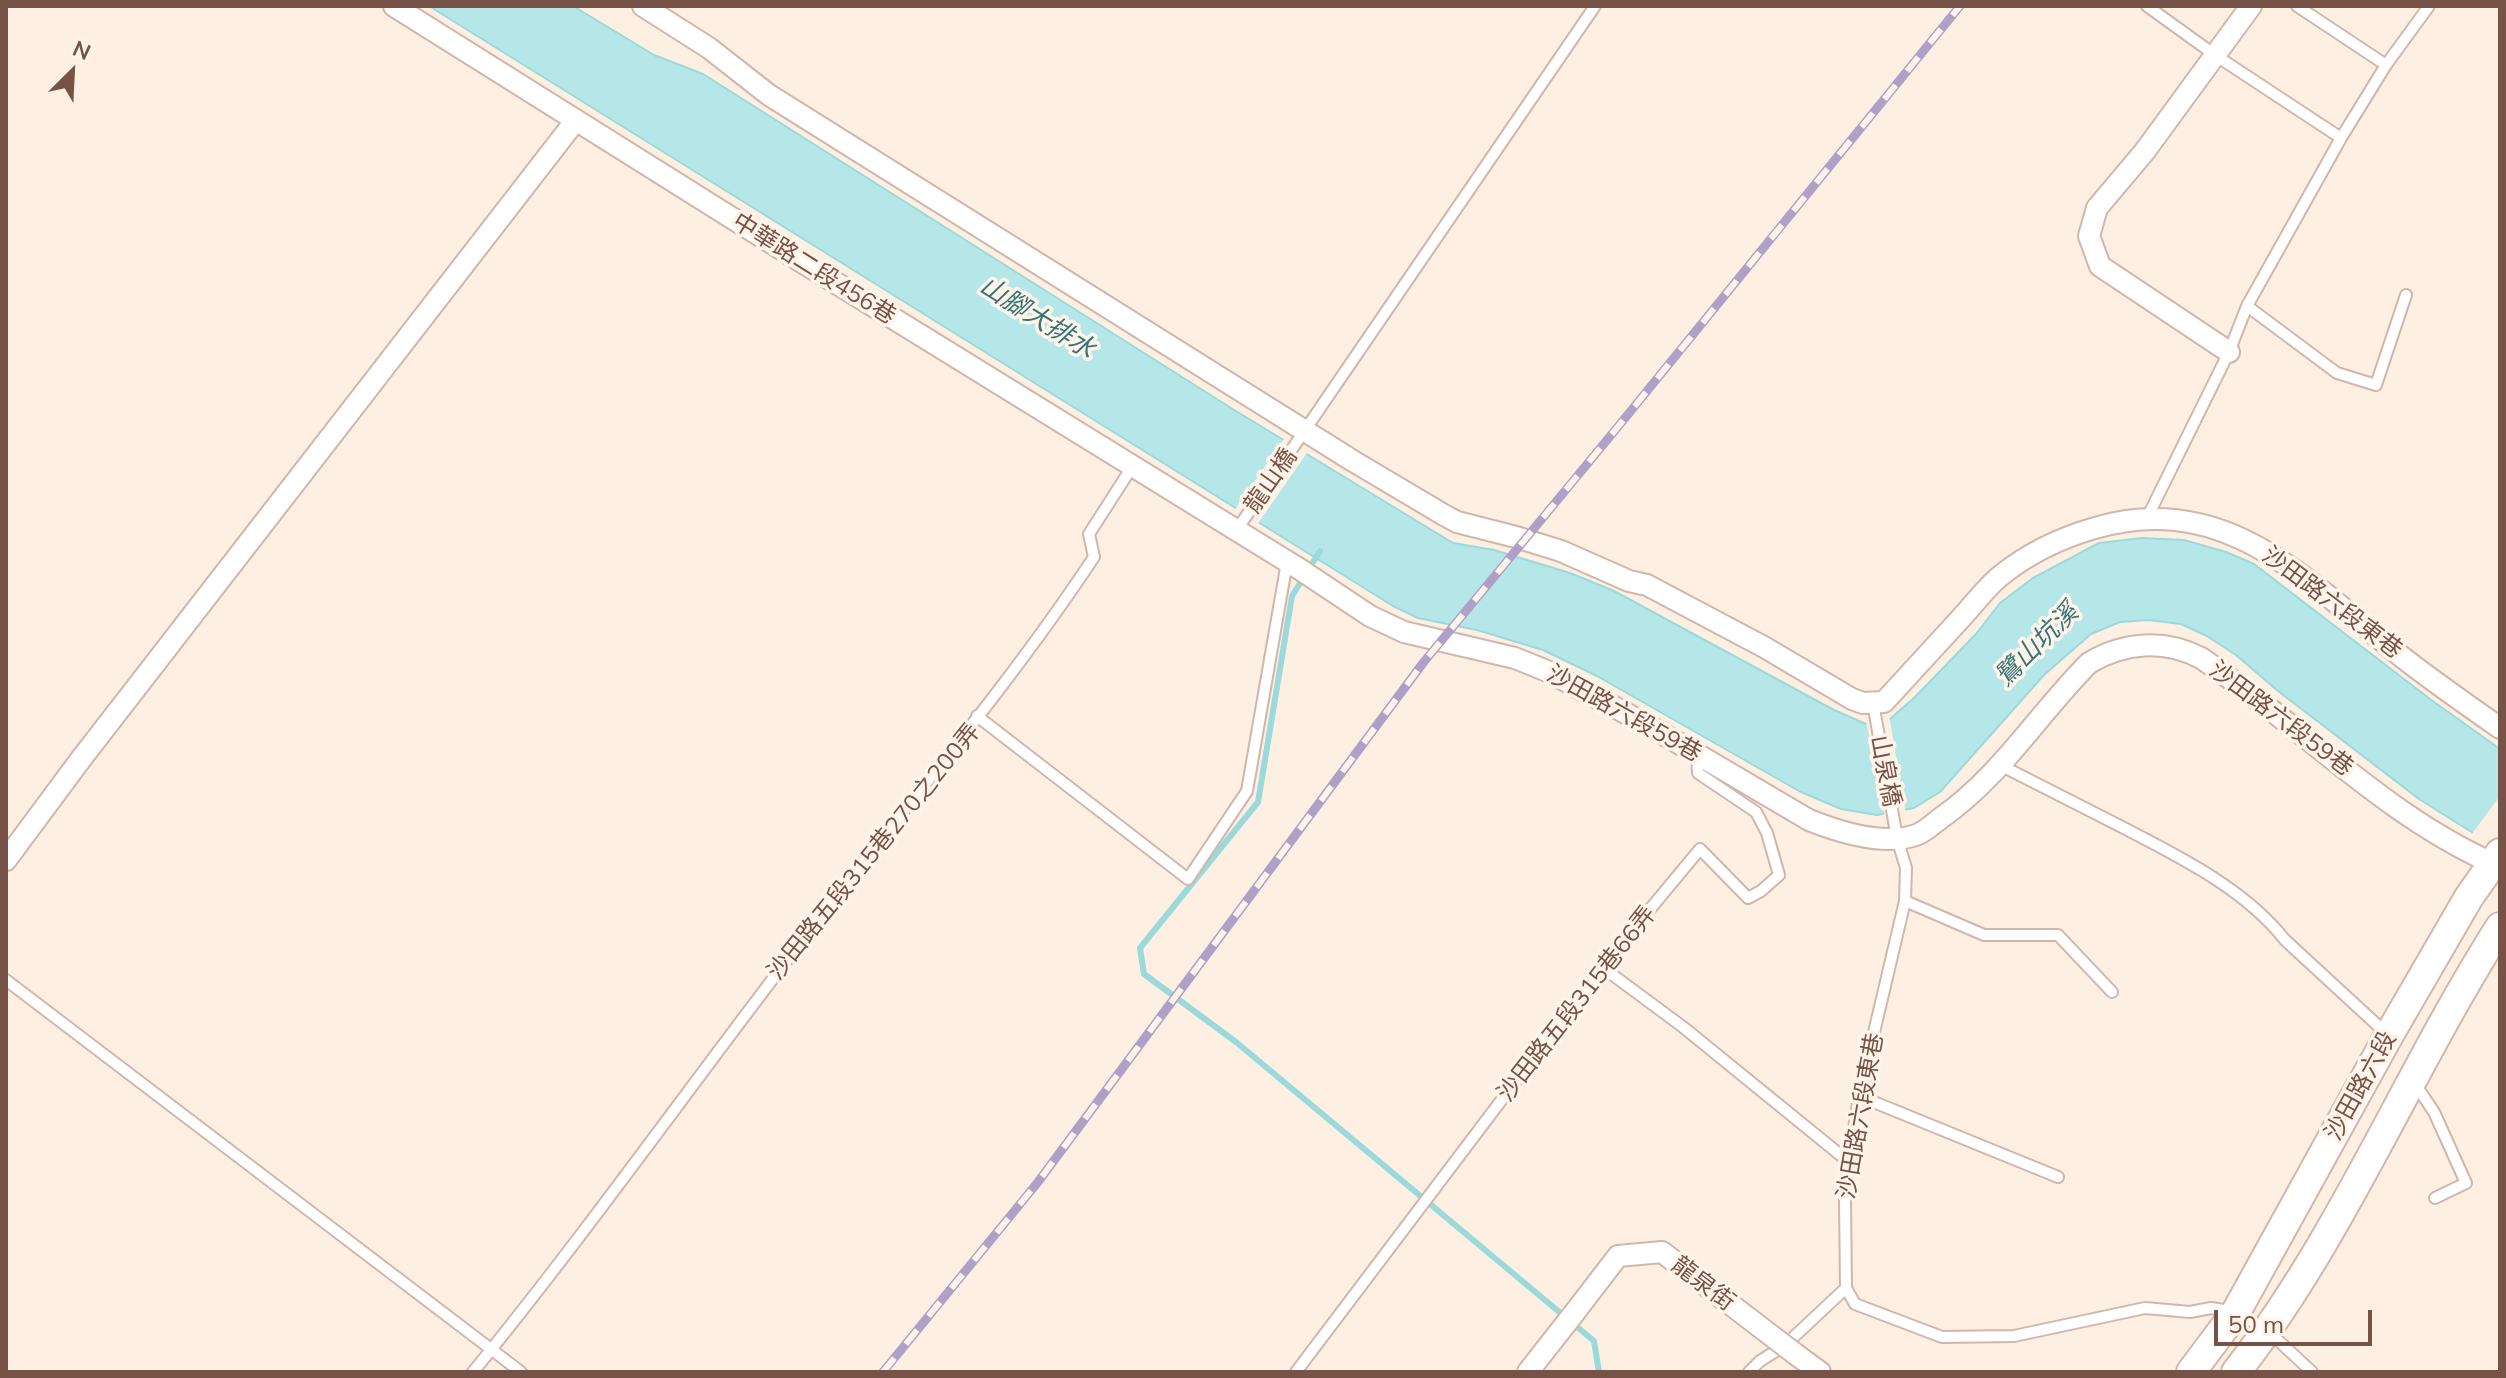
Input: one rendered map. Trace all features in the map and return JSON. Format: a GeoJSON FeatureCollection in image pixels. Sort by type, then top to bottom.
{"type":"FeatureCollection","features":[{"type":"Feature","properties":{"kind":"street","name":"中華路二段456巷"},"geometry":{"type":"LineString","coordinates":[[394,6],[1236,531]]}},
{"type":"Feature","properties":{"kind":"street"},"geometry":{"type":"LineString","coordinates":[[643,6],[709,48],[769,95],[1457,522],[1561,551],[1629,581],[1647,585],[1852,699],[1873,703]]}},
{"type":"Feature","properties":{"kind":"street"},"geometry":{"type":"LineString","coordinates":[[2229,352],[2100,266],[2089,236],[2097,208],[2145,151],[2251,6]]}},
{"type":"Feature","properties":{"kind":"street"},"geometry":{"type":"LineString","coordinates":[[6,860],[576,120]]}},
{"type":"Feature","properties":{"kind":"street","name":"沙田路六段東巷"},"geometry":{"type":"LineString","coordinates":[[1873,703],[1884,702],[1998,578],[2032,554],[2075,534],[2119,521],[2161,518],[2210,527],[2265,550],[2305,576],[2403,657],[2500,728]]}},
{"type":"Feature","properties":{"kind":"street","name":"沙田路六段59巷"},"geometry":{"type":"LineString","coordinates":[[1236,531],[1387,625],[1412,635],[1515,658],[1540,668],[1646,724],[1825,827],[1873,838],[1918,835],[1956,808],[2000,765],[2089,663],[2108,652],[2137,646],[2171,646],[2187,651],[2217,669],[2408,817],[2449,842],[2497,861]]}},
{"type":"Feature","properties":{"kind":"street","name":"沙田路六段"},"geometry":{"type":"LineString","coordinates":[[2191,1372],[2236,1312],[2389,1035],[2469,897],[2497,861]]}},
{"type":"Feature","properties":{"kind":"street","name":"沙田路六段"},"geometry":{"type":"LineString","coordinates":[[2236,1372],[2295,1291],[2352,1193],[2445,1016],[2500,927]]}},
{"type":"Feature","properties":{"kind":"street","name":"龍泉街"},"geometry":{"type":"LineString","coordinates":[[1528,1372],[1618,1256],[1662,1252],[1820,1372]]}},
{"type":"Feature","properties":{"kind":"lane","name":"龍山橋"},"geometry":{"type":"LineString","coordinates":[[1236,531],[1595,6]]}},
{"type":"Feature","properties":{"kind":"lane"},"geometry":{"type":"LineString","coordinates":[[2147,6],[2341,138]]}},
{"type":"Feature","properties":{"kind":"lane"},"geometry":{"type":"LineString","coordinates":[[2297,6],[2386,65]]}},
{"type":"Feature","properties":{"kind":"lane"},"geometry":{"type":"LineString","coordinates":[[2147,518],[2229,352],[2247,306],[2341,138],[2386,65],[2429,6]]}},
{"type":"Feature","properties":{"kind":"lane"},"geometry":{"type":"LineString","coordinates":[[2247,306],[2337,373],[2376,385],[2406,295]]}},
{"type":"Feature","properties":{"kind":"lane"},"geometry":{"type":"LineString","coordinates":[[977,716],[1068,597],[1094,557],[1089,534],[1132,467]]}},
{"type":"Feature","properties":{"kind":"lane","name":"沙田路五段315巷270之200弄"},"geometry":{"type":"LineString","coordinates":[[473,1372],[795,948],[977,716],[1188,879],[1247,791],[1287,562]]}},
{"type":"Feature","properties":{"kind":"lane","name":"山泉橋"},"geometry":{"type":"LineString","coordinates":[[1873,703],[1897,838]]}},
{"type":"Feature","properties":{"kind":"lane","name":"沙田路五段315巷66弄"},"geometry":{"type":"LineString","coordinates":[[1296,1372],[1602,967],[1700,849],[1748,898],[1779,875],[1767,833],[1756,812],[1698,773],[1697,754]]}},
{"type":"Feature","properties":{"kind":"lane"},"geometry":{"type":"LineString","coordinates":[[2000,765],[2179,857],[2228,888],[2271,923],[2285,940],[2389,1035]]}},
{"type":"Feature","properties":{"kind":"lane","name":"沙田路六段東巷"},"geometry":{"type":"LineString","coordinates":[[1846,1288],[1845,1199],[1859,1096],[1905,901],[1906,868],[1897,838]]}},
{"type":"Feature","properties":{"kind":"lane"},"geometry":{"type":"LineString","coordinates":[[1905,901],[1984,935],[2058,935],[2112,992]]}},
{"type":"Feature","properties":{"kind":"lane"},"geometry":{"type":"LineString","coordinates":[[1602,967],[1683,1027],[1849,1162]]}},
{"type":"Feature","properties":{"kind":"lane"},"geometry":{"type":"LineString","coordinates":[[6,980],[521,1372]]}},
{"type":"Feature","properties":{"kind":"lane"},"geometry":{"type":"LineString","coordinates":[[2412,1079],[2434,1112],[2466,1183],[2435,1198]]}},
{"type":"Feature","properties":{"kind":"lane"},"geometry":{"type":"LineString","coordinates":[[1859,1096],[2058,1177]]}},
{"type":"Feature","properties":{"kind":"lane"},"geometry":{"type":"LineString","coordinates":[[1749,1372],[1784,1346],[1846,1288],[1855,1304],[1942,1337],[2014,1336],[2145,1308],[2190,1312],[2211,1308],[2236,1312],[2268,1331],[2312,1372]]}},
{"type":"Feature","properties":{"kind":"water"},"geometry":{"type":"Polygon","coordinates":[[[429,6],[573,6],[654,55],[703,74],[1231,408],[1453,543],[1494,550],[1570,573],[1614,591],[1834,710],[1866,724],[1890,719],[1915,697],[1976,634],[2000,603],[2033,578],[2099,543],[2142,538],[2184,540],[2226,552],[2254,564],[2500,749],[2500,850],[2419,799],[2236,655],[2207,636],[2181,624],[2148,620],[2120,622],[2091,634],[2044,675],[1940,792],[1914,808],[1877,815],[1841,809],[1799,791],[1597,676],[1543,650],[1477,630],[1418,618],[1393,606],[429,6]]]}},
{"type":"Feature","properties":{"kind":"pier"},"geometry":{"type":"Polygon","coordinates":[[[1286,436],[1309,450],[1257,525],[1234,511],[1286,436]]]}},
{"type":"Feature","properties":{"kind":"pier"},"geometry":{"type":"Polygon","coordinates":[[[1889,715],[1906,814],[1885,818],[1866,720],[1889,715]]]}},
{"type":"Feature","properties":{"kind":"pier"},"geometry":{"type":"Polygon","coordinates":[[[2500,796],[2500,854],[2468,836],[2500,796]]]}},
{"type":"Feature","properties":{"kind":"waterway"},"geometry":{"type":"LineString","coordinates":[[1320,551],[1292,596],[1258,802],[1140,948],[1144,974],[1236,1042],[1594,1341],[1599,1372]]}},
{"type":"Feature","properties":{"kind":"railway"},"geometry":{"type":"LineString","coordinates":[[883,1372],[1038,1182],[1423,663],[1960,6]]}},
{"type":"Feature","properties":{"kind":"water label","name":"山腳大排水"},"geometry":{"type":"Point","coordinates":[1037,318]}},
{"type":"Feature","properties":{"kind":"water label","name":"鷺山坑溪"},"geometry":{"type":"Point","coordinates":[2037,645]}}]}
